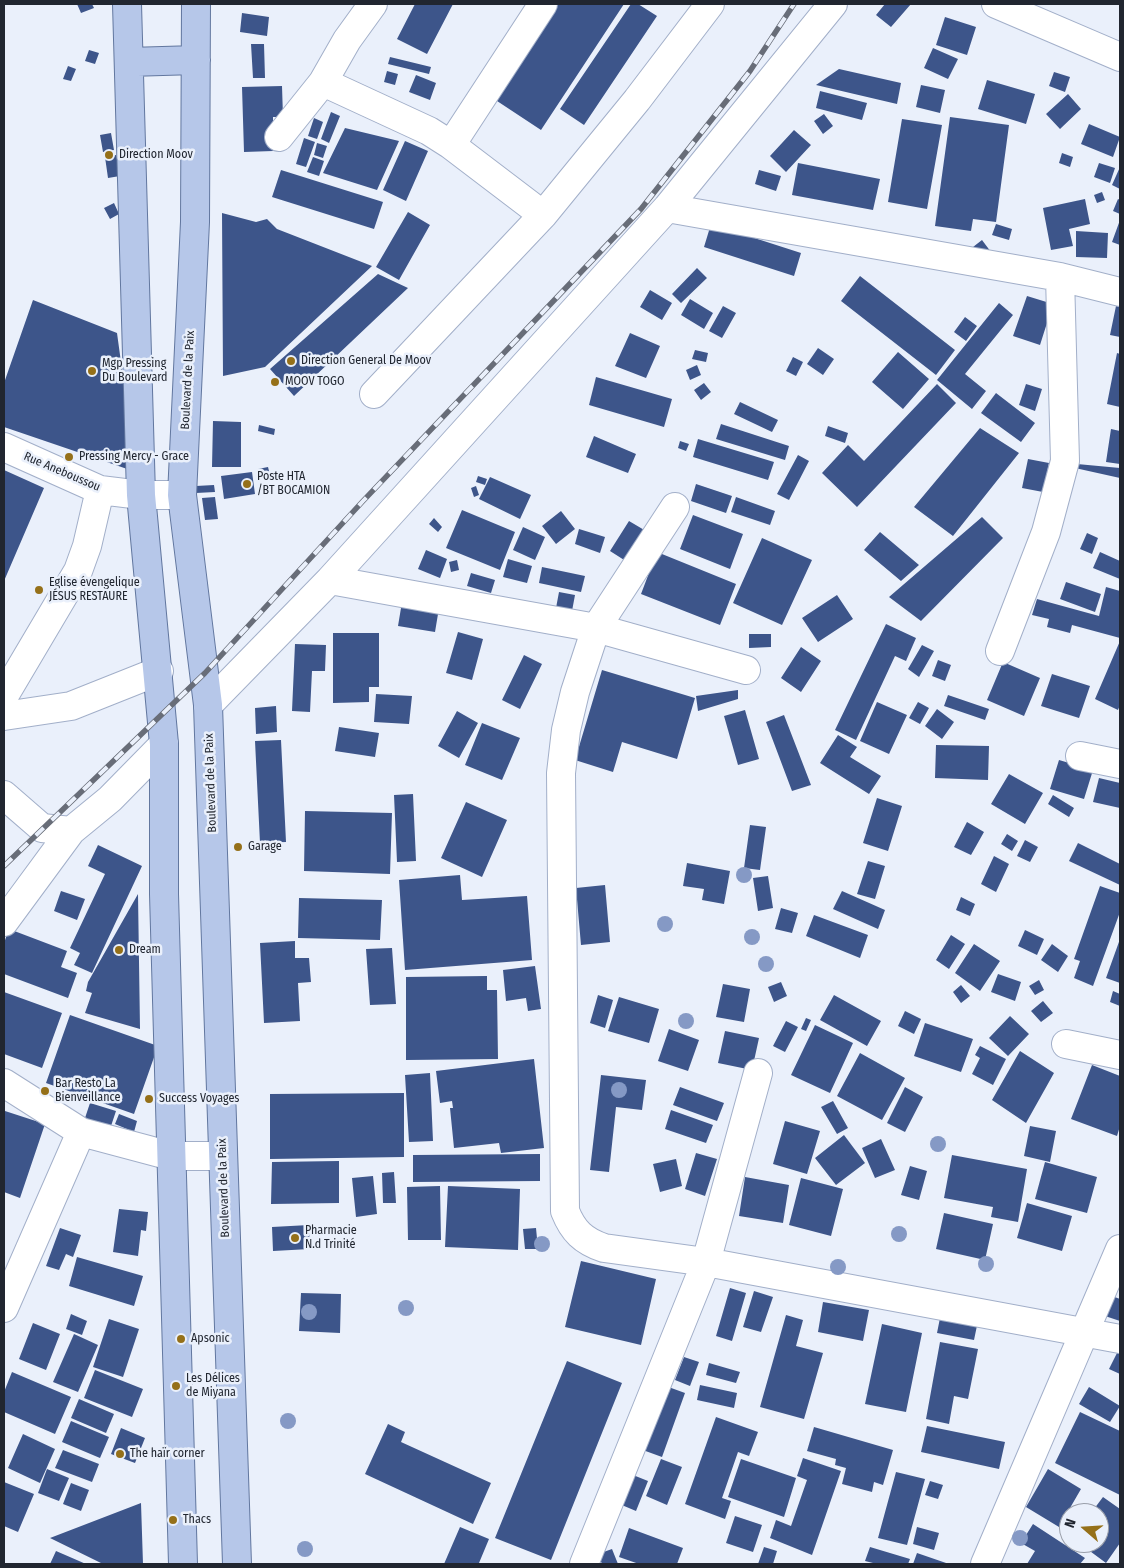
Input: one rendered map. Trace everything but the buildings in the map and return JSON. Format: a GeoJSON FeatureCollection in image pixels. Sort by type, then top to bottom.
{"type":"FeatureCollection","features":[{"type":"Feature","properties":{"kind":"main road"},"geometry":{"type":"LineString","coordinates":[[127,4],[141,495],[159,672],[164,744],[164,894],[183,1564]]}},
{"type":"Feature","properties":{"kind":"main road","name":"Boulevard de la Paix"},"geometry":{"type":"LineString","coordinates":[[196,4],[195,222],[182,496],[208,705],[237,1564]]}},
{"type":"Feature","properties":{"kind":"main road"},"geometry":{"type":"LineString","coordinates":[[129,62],[196,60]]}},
{"type":"Feature","properties":{"kind":"street"},"geometry":{"type":"LineString","coordinates":[[279,137],[322,82],[347,40],[373,4]]}},
{"type":"Feature","properties":{"kind":"street"},"geometry":{"type":"LineString","coordinates":[[451,145],[543,4]]}},
{"type":"Feature","properties":{"kind":"street"},"geometry":{"type":"LineString","coordinates":[[374,394],[543,215],[637,100],[710,4]]}},
{"type":"Feature","properties":{"kind":"street"},"geometry":{"type":"LineString","coordinates":[[208,705],[330,580],[667,208],[834,4]]}},
{"type":"Feature","properties":{"kind":"street"},"geometry":{"type":"LineString","coordinates":[[996,4],[1120,56]]}},
{"type":"Feature","properties":{"kind":"street"},"geometry":{"type":"LineString","coordinates":[[322,82],[429,130],[543,215]]}},
{"type":"Feature","properties":{"kind":"street"},"geometry":{"type":"LineString","coordinates":[[667,208],[1060,277],[1120,292]]}},
{"type":"Feature","properties":{"kind":"street"},"geometry":{"type":"LineString","coordinates":[[1000,651],[1046,532],[1065,461],[1060,277]]}},
{"type":"Feature","properties":{"kind":"street","name":"Rue Aneboussou"},"geometry":{"type":"LineString","coordinates":[[4,447],[100,490],[141,495],[182,496]]}},
{"type":"Feature","properties":{"kind":"street"},"geometry":{"type":"LineString","coordinates":[[4,696],[78,571],[87,546],[100,490]]}},
{"type":"Feature","properties":{"kind":"street"},"geometry":{"type":"LineString","coordinates":[[676,507],[596,628],[575,692],[566,730],[562,773],[565,1211],[570,1224],[579,1235],[591,1244],[604,1248],[706,1262],[1120,1339]]}},
{"type":"Feature","properties":{"kind":"street"},"geometry":{"type":"LineString","coordinates":[[330,580],[596,628],[746,670]]}},
{"type":"Feature","properties":{"kind":"street"},"geometry":{"type":"LineString","coordinates":[[4,716],[71,706],[159,672]]}},
{"type":"Feature","properties":{"kind":"street"},"geometry":{"type":"LineString","coordinates":[[4,922],[71,832],[110,799],[164,744]]}},
{"type":"Feature","properties":{"kind":"street"},"geometry":{"type":"LineString","coordinates":[[1080,756],[1120,764]]}},
{"type":"Feature","properties":{"kind":"street"},"geometry":{"type":"LineString","coordinates":[[4,795],[42,828],[71,832]]}},
{"type":"Feature","properties":{"kind":"street"},"geometry":{"type":"LineString","coordinates":[[1066,1044],[1120,1055]]}},
{"type":"Feature","properties":{"kind":"street"},"geometry":{"type":"LineString","coordinates":[[584,1564],[706,1262],[758,1073]]}},
{"type":"Feature","properties":{"kind":"street"},"geometry":{"type":"LineString","coordinates":[[4,1084],[82,1132],[171,1156],[223,1156]]}},
{"type":"Feature","properties":{"kind":"street"},"geometry":{"type":"LineString","coordinates":[[4,1308],[82,1132]]}},
{"type":"Feature","properties":{"kind":"street"},"geometry":{"type":"LineString","coordinates":[[985,1564],[1120,1249]]}},
{"type":"Feature","properties":{"kind":"railway"},"geometry":{"type":"LineString","coordinates":[[4,866],[205,673],[363,501],[641,209],[750,71],[794,4]]}},
{"type":"Feature","properties":{"kind":"place","name":"Direction Moov"},"geometry":{"type":"Point","coordinates":[109,155]}},
{"type":"Feature","properties":{"kind":"place","name":"Direction General De Moov"},"geometry":{"type":"Point","coordinates":[291,361]}},
{"type":"Feature","properties":{"kind":"place","name":"Mgp Pressing Du Boulevard"},"geometry":{"type":"Point","coordinates":[92,371]}},
{"type":"Feature","properties":{"kind":"place","name":"MOOV TOGO"},"geometry":{"type":"Point","coordinates":[275,382]}},
{"type":"Feature","properties":{"kind":"place","name":"Pressing Mercy - Grace"},"geometry":{"type":"Point","coordinates":[69,457]}},
{"type":"Feature","properties":{"kind":"place","name":"Poste HTA /BT BOCAMION"},"geometry":{"type":"Point","coordinates":[247,484]}},
{"type":"Feature","properties":{"kind":"place","name":"Eglise évengelique JÉSUS RESTAURE"},"geometry":{"type":"Point","coordinates":[39,590]}},
{"type":"Feature","properties":{"kind":"place","name":"Garage"},"geometry":{"type":"Point","coordinates":[238,847]}},
{"type":"Feature","properties":{"kind":"place","name":"Dream"},"geometry":{"type":"Point","coordinates":[119,950]}},
{"type":"Feature","properties":{"kind":"place","name":"Bar Resto La Bienveillance"},"geometry":{"type":"Point","coordinates":[45,1091]}},
{"type":"Feature","properties":{"kind":"place","name":"Success Voyages"},"geometry":{"type":"Point","coordinates":[149,1099]}},
{"type":"Feature","properties":{"kind":"place","name":"Pharmacie N.d Trinité"},"geometry":{"type":"Point","coordinates":[295,1238]}},
{"type":"Feature","properties":{"kind":"place","name":"Apsonic"},"geometry":{"type":"Point","coordinates":[181,1339]}},
{"type":"Feature","properties":{"kind":"place","name":"Les Délices de Miyana"},"geometry":{"type":"Point","coordinates":[176,1386]}},
{"type":"Feature","properties":{"kind":"place","name":"The haïr corner"},"geometry":{"type":"Point","coordinates":[120,1454]}},
{"type":"Feature","properties":{"kind":"place","name":"Thacs"},"geometry":{"type":"Point","coordinates":[173,1520]}}]}
